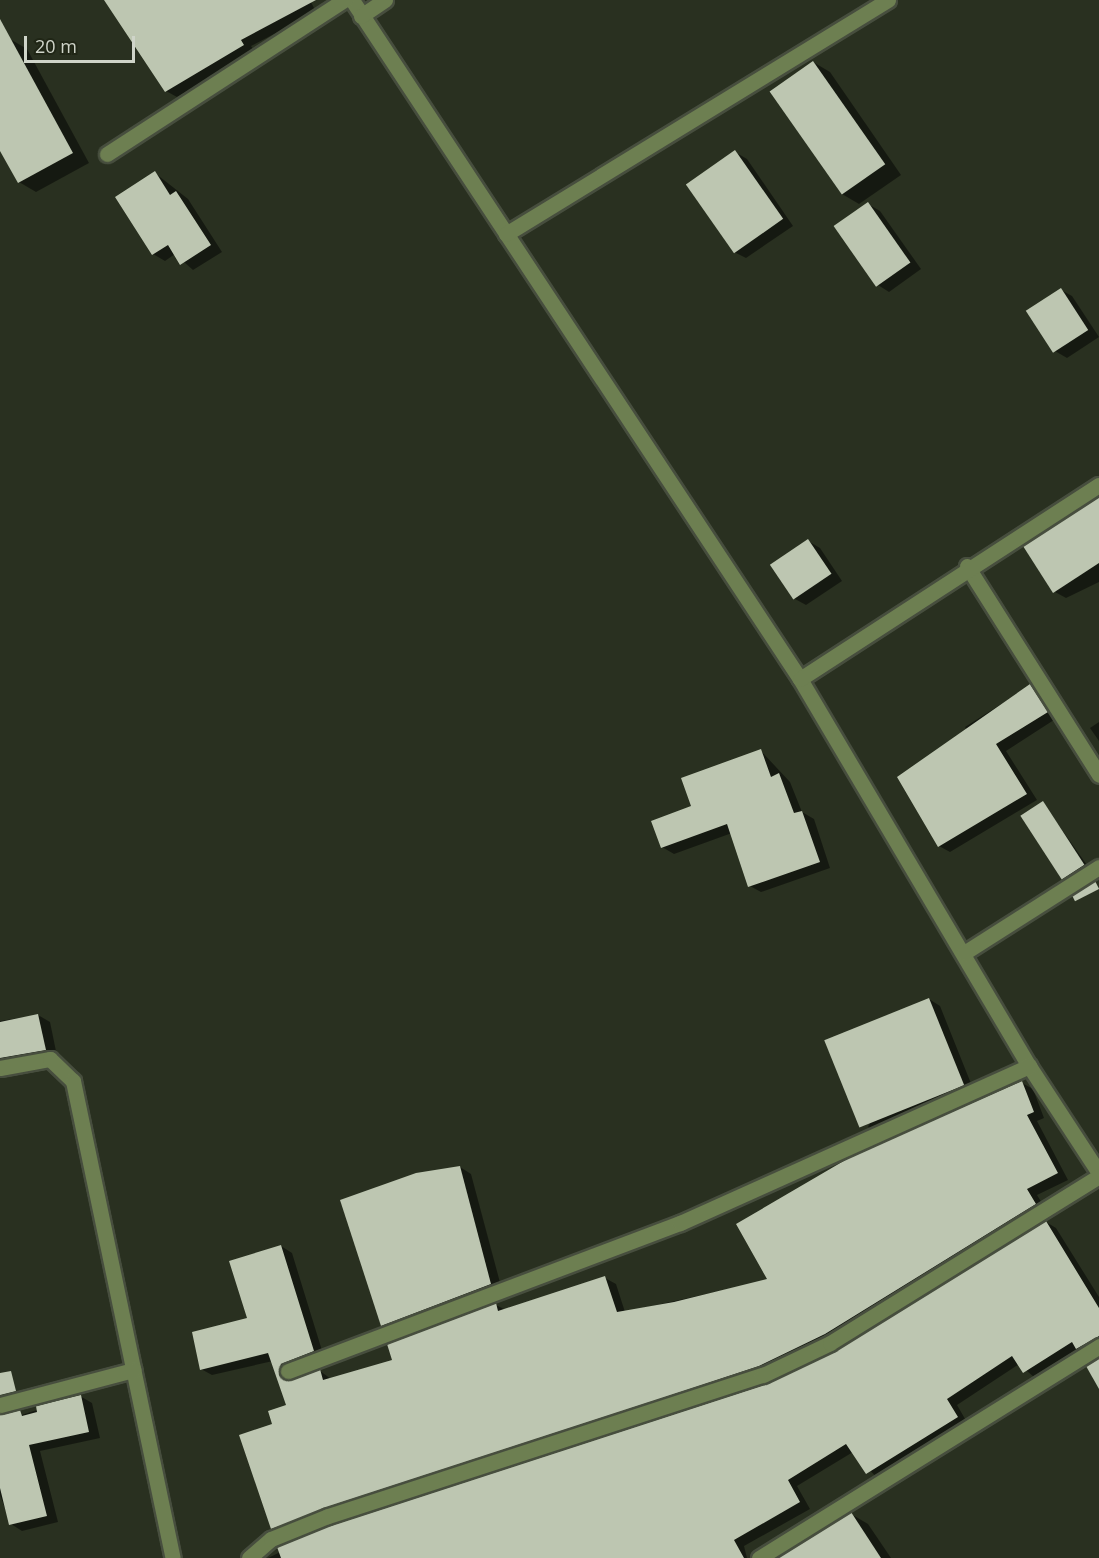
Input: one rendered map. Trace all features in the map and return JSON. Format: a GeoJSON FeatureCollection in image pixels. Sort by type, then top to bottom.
{"type":"FeatureCollection","features":[{"type":"Feature","properties":{"kind":"street"},"geometry":{"type":"LineString","coordinates":[[107,154],[344,0]]}},
{"type":"Feature","properties":{"kind":"street"},"geometry":{"type":"LineString","coordinates":[[249,1558],[271,1539],[328,1516],[763,1376],[830,1342],[1099,1174],[1029,1066],[800,679],[352,0]]}},
{"type":"Feature","properties":{"kind":"street"},"geometry":{"type":"LineString","coordinates":[[361,16],[385,0]]}},
{"type":"Feature","properties":{"kind":"street"},"geometry":{"type":"LineString","coordinates":[[506,234],[888,0]]}},
{"type":"Feature","properties":{"kind":"street"},"geometry":{"type":"LineString","coordinates":[[800,679],[968,566],[1099,485]]}},
{"type":"Feature","properties":{"kind":"street"},"geometry":{"type":"LineString","coordinates":[[968,566],[1099,775]]}},
{"type":"Feature","properties":{"kind":"street"},"geometry":{"type":"LineString","coordinates":[[964,953],[1099,867]]}},
{"type":"Feature","properties":{"kind":"street"},"geometry":{"type":"LineString","coordinates":[[0,1068],[50,1059],[74,1081],[173,1558]]}},
{"type":"Feature","properties":{"kind":"street"},"geometry":{"type":"LineString","coordinates":[[288,1371],[680,1223],[1029,1066]]}},
{"type":"Feature","properties":{"kind":"street"},"geometry":{"type":"LineString","coordinates":[[759,1558],[1099,1346]]}},
{"type":"Feature","properties":{"kind":"street"},"geometry":{"type":"LineString","coordinates":[[0,1405],[133,1370]]}},
{"type":"Feature","properties":{"kind":"building"},"geometry":{"type":"Polygon","coordinates":[[[104,0],[316,0],[241,40],[244,45],[165,92],[104,0]]]}},
{"type":"Feature","properties":{"kind":"building"},"geometry":{"type":"Polygon","coordinates":[[[0,19],[73,153],[18,183],[0,151],[0,19]]]}},
{"type":"Feature","properties":{"kind":"building"},"geometry":{"type":"Polygon","coordinates":[[[813,61],[885,164],[842,195],[770,91],[813,61]]]}},
{"type":"Feature","properties":{"kind":"building"},"geometry":{"type":"Polygon","coordinates":[[[735,150],[783,219],[734,253],[686,184],[735,150]]]}},
{"type":"Feature","properties":{"kind":"building"},"geometry":{"type":"Polygon","coordinates":[[[155,171],[170,195],[176,191],[211,245],[180,265],[168,245],[152,255],[115,197],[155,171]]]}},
{"type":"Feature","properties":{"kind":"building"},"geometry":{"type":"Polygon","coordinates":[[[868,202],[910,263],[876,287],[834,226],[868,202]]]}},
{"type":"Feature","properties":{"kind":"building"},"geometry":{"type":"Polygon","coordinates":[[[1061,288],[1088,330],[1053,353],[1026,311],[1061,288]]]}},
{"type":"Feature","properties":{"kind":"building"},"geometry":{"type":"Polygon","coordinates":[[[1099,497],[1099,563],[1053,593],[1023,546],[1099,497]]]}},
{"type":"Feature","properties":{"kind":"building"},"geometry":{"type":"Polygon","coordinates":[[[808,539],[831,574],[793,600],[770,565],[808,539]]]}},
{"type":"Feature","properties":{"kind":"building"},"geometry":{"type":"Polygon","coordinates":[[[1030,684],[1048,712],[996,744],[1027,794],[938,847],[897,777],[1030,684]]]}},
{"type":"Feature","properties":{"kind":"building"},"geometry":{"type":"Polygon","coordinates":[[[761,749],[771,777],[779,773],[794,813],[802,811],[820,862],[748,887],[727,824],[661,848],[651,821],[691,806],[681,778],[761,749]]]}},
{"type":"Feature","properties":{"kind":"building"},"geometry":{"type":"Polygon","coordinates":[[[1043,801],[1084,865],[1062,879],[1020,816],[1043,801]]]}},
{"type":"Feature","properties":{"kind":"building"},"geometry":{"type":"Polygon","coordinates":[[[1095,881],[1099,889],[1075,901],[1071,893],[1095,881]]]}},
{"type":"Feature","properties":{"kind":"building"},"geometry":{"type":"Polygon","coordinates":[[[929,998],[964,1085],[859,1127],[824,1040],[929,998]]]}},
{"type":"Feature","properties":{"kind":"building"},"geometry":{"type":"Polygon","coordinates":[[[38,1014],[46,1050],[0,1058],[0,1022],[38,1014]]]}},
{"type":"Feature","properties":{"kind":"building"},"geometry":{"type":"Polygon","coordinates":[[[1022,1081],[1034,1112],[1027,1115],[1058,1173],[1027,1189],[1036,1204],[825,1334],[759,1366],[271,1529],[239,1435],[272,1424],[268,1411],[286,1405],[268,1353],[200,1370],[192,1332],[247,1318],[229,1261],[281,1245],[314,1351],[281,1364],[279,1375],[287,1381],[320,1369],[323,1380],[392,1360],[387,1344],[496,1303],[498,1311],[605,1276],[617,1312],[674,1302],[767,1279],[736,1224],[854,1155],[1022,1081]]]}},
{"type":"Feature","properties":{"kind":"building"},"geometry":{"type":"Polygon","coordinates":[[[460,1166],[491,1284],[381,1326],[340,1200],[416,1173],[460,1166]]]}},
{"type":"Feature","properties":{"kind":"building"},"geometry":{"type":"Polygon","coordinates":[[[1046,1221],[1099,1308],[1099,1336],[1076,1349],[1072,1342],[1023,1373],[1012,1356],[947,1399],[958,1417],[866,1474],[846,1444],[788,1480],[800,1502],[734,1540],[744,1558],[281,1558],[277,1547],[331,1525],[767,1384],[835,1351],[1046,1221]]]}},
{"type":"Feature","properties":{"kind":"building"},"geometry":{"type":"Polygon","coordinates":[[[1099,1357],[1099,1389],[1086,1366],[1099,1357]]]}},
{"type":"Feature","properties":{"kind":"building"},"geometry":{"type":"Polygon","coordinates":[[[11,1371],[16,1391],[0,1395],[0,1373],[11,1371]]]}},
{"type":"Feature","properties":{"kind":"building"},"geometry":{"type":"Polygon","coordinates":[[[81,1395],[89,1432],[29,1445],[47,1516],[9,1525],[0,1488],[0,1414],[20,1410],[22,1416],[37,1412],[36,1406],[81,1395]]]}},
{"type":"Feature","properties":{"kind":"building"},"geometry":{"type":"Polygon","coordinates":[[[851,1512],[881,1558],[777,1558],[851,1512]]]}}]}
